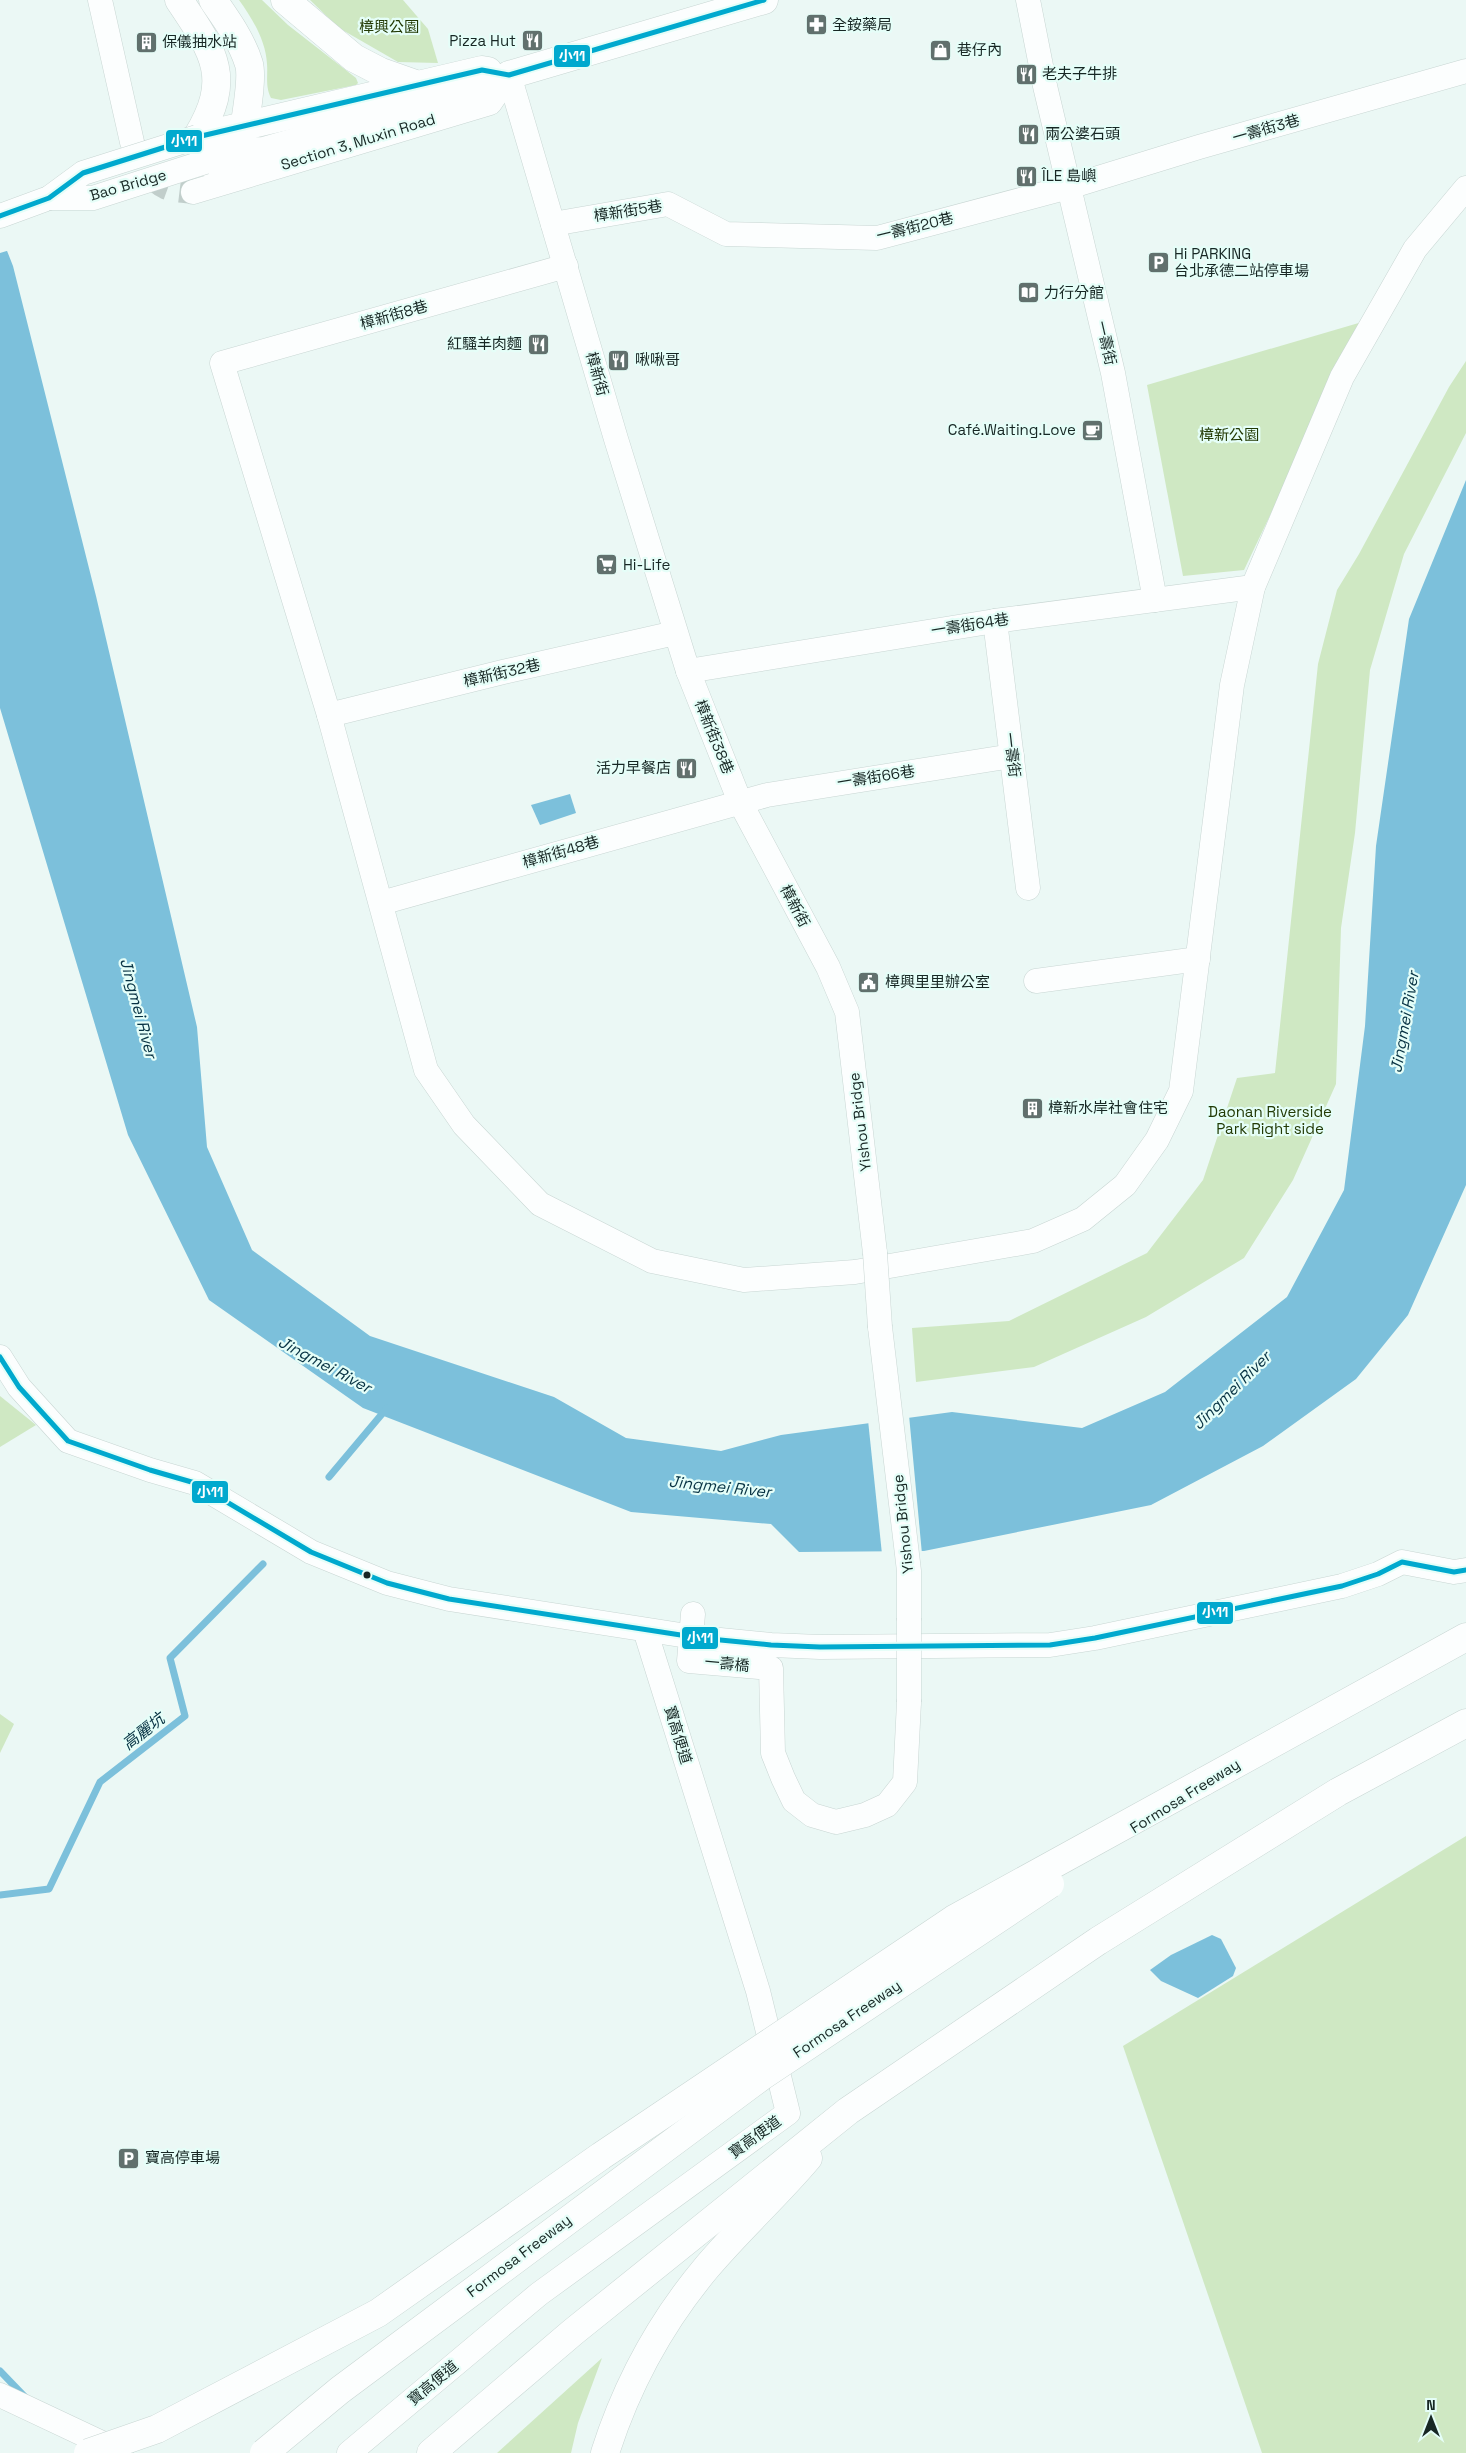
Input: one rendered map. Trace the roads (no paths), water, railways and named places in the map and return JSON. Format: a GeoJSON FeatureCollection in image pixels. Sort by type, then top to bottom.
{"type":"FeatureCollection","features":[{"type":"Feature","properties":{"kind":"main road"},"geometry":{"type":"LineString","coordinates":[[179,0],[212,52],[216,72],[215,96],[201,150]]}},
{"type":"Feature","properties":{"kind":"main road"},"geometry":{"type":"LineString","coordinates":[[213,0],[234,31],[250,66],[246,125],[238,152]]}},
{"type":"Feature","properties":{"kind":"main road"},"geometry":{"type":"LineString","coordinates":[[285,0],[354,58],[380,72],[418,85]]}},
{"type":"Feature","properties":{"kind":"main road","name":"Section 3, Muxin Road"},"geometry":{"type":"LineString","coordinates":[[201,150],[264,151],[480,89],[509,75],[764,0]]}},
{"type":"Feature","properties":{"kind":"main road","name":"Section 3, Muxin Road"},"geometry":{"type":"LineString","coordinates":[[201,150],[246,125],[482,70],[509,75]]}},
{"type":"Feature","properties":{"kind":"main road","name":"Formosa Freeway"},"geometry":{"type":"LineString","coordinates":[[264,2453],[340,2390],[762,2076],[1203,1782],[1466,1637]]}},
{"type":"Feature","properties":{"kind":"main road"},"geometry":{"type":"LineString","coordinates":[[432,2453],[573,2332],[848,2111],[1098,1941],[1338,1792],[1466,1723]]}},
{"type":"Feature","properties":{"kind":"main road"},"geometry":{"type":"LineString","coordinates":[[88,2453],[157,2429],[378,2313],[601,2156],[954,1919],[1203,1782]]}},
{"type":"Feature","properties":{"kind":"main road"},"geometry":{"type":"LineString","coordinates":[[605,2453],[618,2410],[650,2347],[707,2268],[787,2183],[848,2111]]}},
{"type":"Feature","properties":{"kind":"street"},"geometry":{"type":"LineString","coordinates":[[100,0],[132,142]]}},
{"type":"Feature","properties":{"kind":"street","name":"一壽街"},"geometry":{"type":"LineString","coordinates":[[1028,0],[1113,374],[1155,600]]}},
{"type":"Feature","properties":{"kind":"street","name":"一壽街3巷"},"geometry":{"type":"LineString","coordinates":[[1069,187],[1464,72]]}},
{"type":"Feature","properties":{"kind":"street","name":"Section 3, Muxin Road"},"geometry":{"type":"LineString","coordinates":[[193,192],[490,103],[509,75]]}},
{"type":"Feature","properties":{"kind":"street","name":"樟新街"},"geometry":{"type":"LineString","coordinates":[[509,75],[688,672]]}},
{"type":"Feature","properties":{"kind":"street","name":"Bao Bridge"},"geometry":{"type":"LineString","coordinates":[[0,216],[49,198],[83,173],[201,150]]}},
{"type":"Feature","properties":{"kind":"street","name":"一壽街20巷"},"geometry":{"type":"LineString","coordinates":[[726,234],[877,238],[1069,187]]}},
{"type":"Feature","properties":{"kind":"street"},"geometry":{"type":"LineString","coordinates":[[329,715],[426,1070],[464,1125],[540,1204],[652,1261],[744,1280],[855,1272],[1033,1241],[1083,1219],[1125,1185],[1157,1140],[1181,1091],[1198,959],[1208,860],[1232,685],[1254,587],[1342,377],[1415,249],[1466,188]]}},
{"type":"Feature","properties":{"kind":"street","name":"樟新街5巷"},"geometry":{"type":"LineString","coordinates":[[553,224],[668,204],[726,234]]}},
{"type":"Feature","properties":{"kind":"street","name":"樟新街8巷"},"geometry":{"type":"LineString","coordinates":[[329,715],[222,363],[566,266]]}},
{"type":"Feature","properties":{"kind":"street","name":"一壽街64巷"},"geometry":{"type":"LineString","coordinates":[[688,672],[995,621],[1254,587]]}},
{"type":"Feature","properties":{"kind":"street","name":"一壽街"},"geometry":{"type":"LineString","coordinates":[[995,621],[1028,888]]}},
{"type":"Feature","properties":{"kind":"street","name":"樟新街32巷"},"geometry":{"type":"LineString","coordinates":[[329,715],[503,672],[675,633]]}},
{"type":"Feature","properties":{"kind":"street","name":"樟新街38巷"},"geometry":{"type":"LineString","coordinates":[[688,672],[740,802]]}},
{"type":"Feature","properties":{"kind":"street","name":"一壽街66巷"},"geometry":{"type":"LineString","coordinates":[[740,802],[767,794],[1012,756]]}},
{"type":"Feature","properties":{"kind":"street","name":"樟新街"},"geometry":{"type":"LineString","coordinates":[[740,802],[828,967],[847,1012]]}},
{"type":"Feature","properties":{"kind":"street","name":"樟新街48巷"},"geometry":{"type":"LineString","coordinates":[[381,903],[740,802]]}},
{"type":"Feature","properties":{"kind":"street"},"geometry":{"type":"LineString","coordinates":[[1036,981],[1198,959]]}},
{"type":"Feature","properties":{"kind":"street","name":"Yishou Bridge"},"geometry":{"type":"LineString","coordinates":[[692,1625],[689,1661],[772,1668],[773,1753],[794,1801],[812,1815],[836,1822],[864,1815],[887,1805],[905,1782],[909,1702],[909,1571],[880,1327],[875,1253],[847,1012]]}},
{"type":"Feature","properties":{"kind":"street"},"geometry":{"type":"LineString","coordinates":[[0,1357],[19,1387],[68,1442],[195,1483],[311,1552],[387,1583],[449,1599],[645,1630],[692,1625],[820,1647],[1050,1644],[1095,1638],[1342,1586],[1378,1574],[1402,1562],[1454,1572],[1466,1570]]}},
{"type":"Feature","properties":{"kind":"street","name":"寶高便道"},"geometry":{"type":"LineString","coordinates":[[349,2453],[539,2294],[788,2113],[758,1991],[645,1630]]}},
{"type":"Feature","properties":{"kind":"street"},"geometry":{"type":"LineString","coordinates":[[0,2395],[123,2453]]}},
{"type":"Feature","properties":{"kind":"water","name":"Jingmei River"},"geometry":{"type":"Polygon","coordinates":[[[0,233],[13,266],[96,596],[197,1027],[207,1147],[252,1250],[370,1336],[554,1397],[626,1438],[721,1451],[781,1435],[952,1412],[1082,1428],[1165,1392],[1287,1297],[1344,1190],[1365,1026],[1376,846],[1409,619],[1466,480],[1466,1185],[1408,1315],[1356,1379],[1263,1446],[1151,1505],[924,1551],[799,1552],[771,1524],[631,1512],[363,1408],[209,1300],[128,1135],[0,708],[0,233]]]}},
{"type":"Feature","properties":{"kind":"water"},"geometry":{"type":"Polygon","coordinates":[[[570,794],[576,813],[540,825],[531,805],[570,794]]]}},
{"type":"Feature","properties":{"kind":"water"},"geometry":{"type":"Polygon","coordinates":[[[1212,1935],[1221,1939],[1236,1968],[1233,1976],[1198,1998],[1161,1981],[1150,1970],[1171,1955],[1212,1935]]]}},
{"type":"Feature","properties":{"kind":"waterway","name":"高麗坑"},"geometry":{"type":"LineString","coordinates":[[329,1477],[387,1408]]}},
{"type":"Feature","properties":{"kind":"waterway","name":"高麗坑"},"geometry":{"type":"LineString","coordinates":[[0,1895],[49,1889],[100,1782],[185,1716],[170,1658],[263,1564]]}},
{"type":"Feature","properties":{"kind":"waterway","name":"高麗坑"},"geometry":{"type":"LineString","coordinates":[[0,2371],[25,2397]]}},
{"type":"Feature","properties":{"kind":"tunnel"},"geometry":{"type":"LineString","coordinates":[[132,142],[145,168],[154,179],[165,187],[193,192]]}},
{"type":"Feature","properties":{"kind":"place","name":"全銨藥局"},"geometry":{"type":"Point","coordinates":[816,25]}},
{"type":"Feature","properties":{"kind":"place","name":"Pizza Hut"},"geometry":{"type":"Point","coordinates":[532,41]}},
{"type":"Feature","properties":{"kind":"place","name":"保儀抽水站"},"geometry":{"type":"Point","coordinates":[146,42]}},
{"type":"Feature","properties":{"kind":"place","name":"巷仔內"},"geometry":{"type":"Point","coordinates":[941,50]}},
{"type":"Feature","properties":{"kind":"place","name":"老夫子牛排"},"geometry":{"type":"Point","coordinates":[1026,74]}},
{"type":"Feature","properties":{"kind":"place","name":"兩公婆石頭"},"geometry":{"type":"Point","coordinates":[1029,134]}},
{"type":"Feature","properties":{"kind":"place","name":"ÎLE 島嶼"},"geometry":{"type":"Point","coordinates":[1026,176]}},
{"type":"Feature","properties":{"kind":"place","name":"Hi PARKING 台北承德二站停車場"},"geometry":{"type":"Point","coordinates":[1158,263]}},
{"type":"Feature","properties":{"kind":"place","name":"力行分館"},"geometry":{"type":"Point","coordinates":[1028,293]}},
{"type":"Feature","properties":{"kind":"place","name":"紅騷羊肉麵"},"geometry":{"type":"Point","coordinates":[538,344]}},
{"type":"Feature","properties":{"kind":"place","name":"啾啾哥"},"geometry":{"type":"Point","coordinates":[619,360]}},
{"type":"Feature","properties":{"kind":"place","name":"Café.Waiting.Love"},"geometry":{"type":"Point","coordinates":[1092,430]}},
{"type":"Feature","properties":{"kind":"place","name":"Hi-Life"},"geometry":{"type":"Point","coordinates":[607,565]}},
{"type":"Feature","properties":{"kind":"place","name":"活力早餐店"},"geometry":{"type":"Point","coordinates":[687,768]}},
{"type":"Feature","properties":{"kind":"place","name":"樟興里里辦公室"},"geometry":{"type":"Point","coordinates":[869,982]}},
{"type":"Feature","properties":{"kind":"place","name":"樟新水岸社會住宅"},"geometry":{"type":"Point","coordinates":[1032,1108]}},
{"type":"Feature","properties":{"kind":"place","name":"寶高停車場"},"geometry":{"type":"Point","coordinates":[129,2158]}},
{"type":"Feature","properties":{"kind":"park label","name":"樟興公園"},"geometry":{"type":"Point","coordinates":[389,27]}},
{"type":"Feature","properties":{"kind":"park label","name":"樟新公園"},"geometry":{"type":"Point","coordinates":[1229,435]}},
{"type":"Feature","properties":{"kind":"park label","name":"Daonan Riverside Park Right side"},"geometry":{"type":"Point","coordinates":[1270,1120]}}]}
